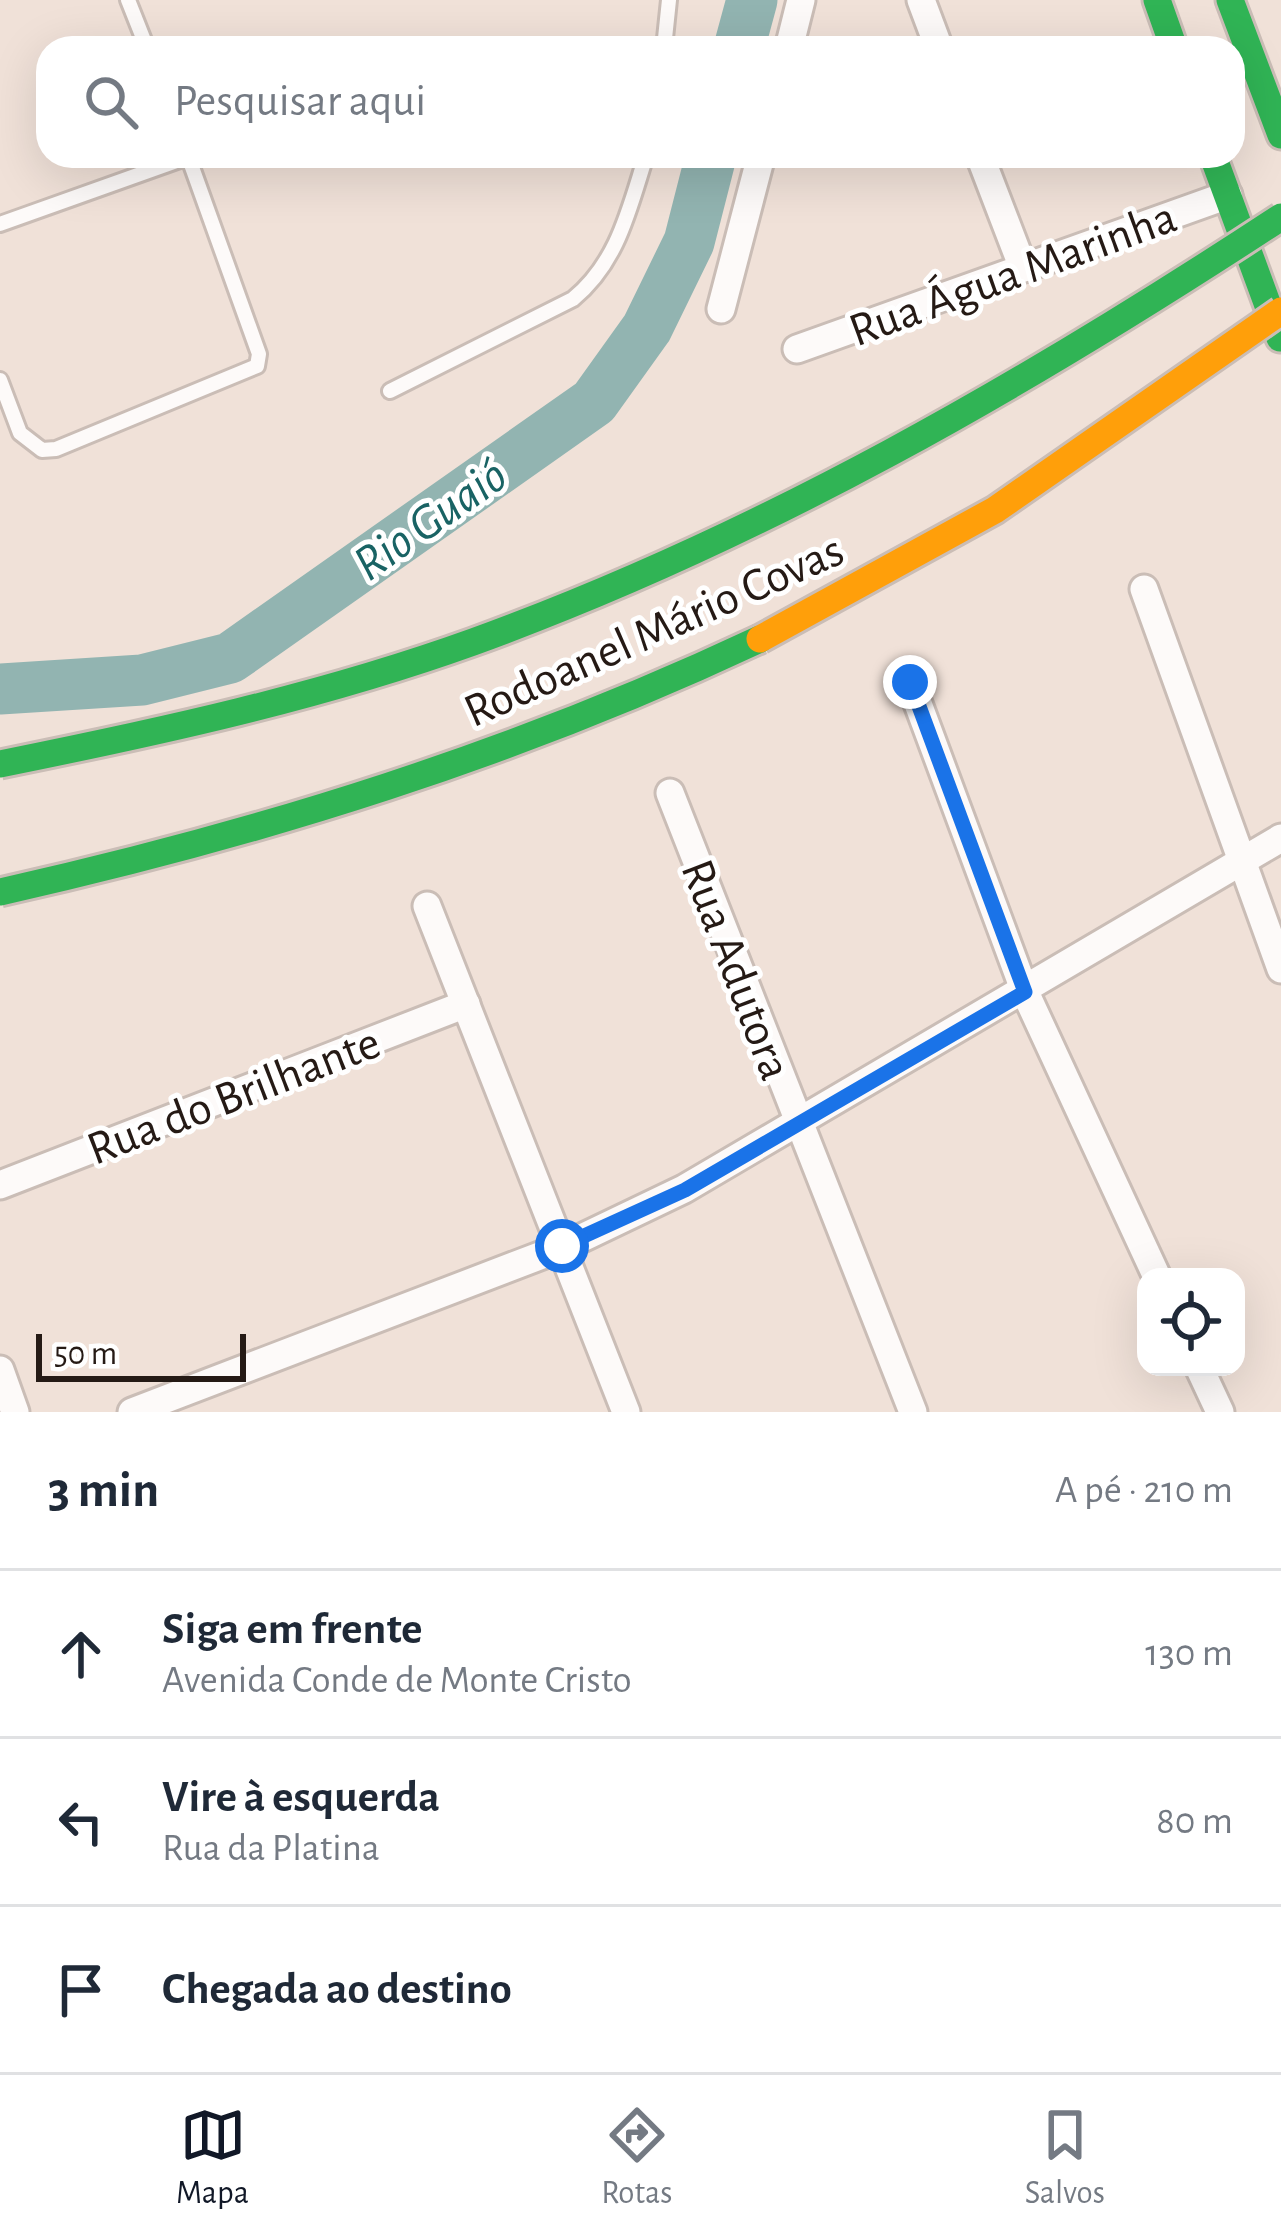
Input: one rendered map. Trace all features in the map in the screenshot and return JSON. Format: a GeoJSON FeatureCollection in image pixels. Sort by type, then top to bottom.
{"type":"FeatureCollection","features":[{"type":"Feature","properties":{"kind":"main road"},"geometry":{"type":"LineString","coordinates":[[1156,0],[1170,36]]}},
{"type":"Feature","properties":{"kind":"main road"},"geometry":{"type":"LineString","coordinates":[[1230,0],[1244,36]]}},
{"type":"Feature","properties":{"kind":"main road"},"geometry":{"type":"LineString","coordinates":[[1245,40],[1281,135]]}},
{"type":"Feature","properties":{"kind":"main road"},"geometry":{"type":"LineString","coordinates":[[1218,168],[1281,340]]}},
{"type":"Feature","properties":{"kind":"main road","name":"Rodoanel Mário Covas"},"geometry":{"type":"LineString","coordinates":[[0,764],[162,732],[348,682],[566,605],[742,531],[1112,331],[1281,217]]}},
{"type":"Feature","properties":{"kind":"main road","name":"Rodoanel Mário Covas"},"geometry":{"type":"LineString","coordinates":[[0,892],[238,831],[487,757],[711,664],[898,568],[1137,415],[1281,311]]}},
{"type":"Feature","properties":{"kind":"street"},"geometry":{"type":"LineString","coordinates":[[792,36],[801,0]]}},
{"type":"Feature","properties":{"kind":"street"},"geometry":{"type":"LineString","coordinates":[[921,0],[934,36]]}},
{"type":"Feature","properties":{"kind":"street"},"geometry":{"type":"LineString","coordinates":[[721,309],[757,168]]}},
{"type":"Feature","properties":{"kind":"street"},"geometry":{"type":"LineString","coordinates":[[985,168],[1023,268]]}},
{"type":"Feature","properties":{"kind":"street","name":"Rua Água Marinha"},"geometry":{"type":"LineString","coordinates":[[796,349],[1228,195]]}},
{"type":"Feature","properties":{"kind":"street"},"geometry":{"type":"LineString","coordinates":[[1144,589],[1281,969]]}},
{"type":"Feature","properties":{"kind":"street"},"geometry":{"type":"LineString","coordinates":[[910,682],[1025,992],[1153,1268]]}},
{"type":"Feature","properties":{"kind":"street","name":"Rua Adutora"},"geometry":{"type":"LineString","coordinates":[[670,794],[913,1412]]}},
{"type":"Feature","properties":{"kind":"street"},"geometry":{"type":"LineString","coordinates":[[132,1412],[562,1246],[685,1190],[1281,838]]}},
{"type":"Feature","properties":{"kind":"street"},"geometry":{"type":"LineString","coordinates":[[427,906],[626,1412]]}},
{"type":"Feature","properties":{"kind":"street","name":"Rua do Brilhante"},"geometry":{"type":"LineString","coordinates":[[0,1185],[466,1004]]}},
{"type":"Feature","properties":{"kind":"street"},"geometry":{"type":"LineString","coordinates":[[0,1370],[15,1412]]}},
{"type":"Feature","properties":{"kind":"street"},"geometry":{"type":"LineString","coordinates":[[1203,1376],[1220,1412]]}},
{"type":"Feature","properties":{"kind":"lane"},"geometry":{"type":"LineString","coordinates":[[128,0],[142,36]]}},
{"type":"Feature","properties":{"kind":"lane"},"geometry":{"type":"LineString","coordinates":[[665,36],[669,0]]}},
{"type":"Feature","properties":{"kind":"lane"},"geometry":{"type":"LineString","coordinates":[[0,224],[155,168]]}},
{"type":"Feature","properties":{"kind":"lane"},"geometry":{"type":"LineString","coordinates":[[0,380],[20,433],[42,450],[56,449],[257,366],[259,354],[192,168]]}},
{"type":"Feature","properties":{"kind":"lane"},"geometry":{"type":"LineString","coordinates":[[390,391],[573,299],[591,284],[621,235],[642,168]]}},
{"type":"Feature","properties":{"kind":"waterway","name":"Rio Guaió"},"geometry":{"type":"LineString","coordinates":[[742,36],[752,0]]}},
{"type":"Feature","properties":{"kind":"waterway","name":"Rio Guaió"},"geometry":{"type":"LineString","coordinates":[[0,689],[142,680],[230,658],[594,402],[647,328],[689,242],[708,168]]}},
{"type":"Feature","properties":{"kind":"traffic: fast"},"geometry":{"type":"LineString","coordinates":[[1157,0],[1170,36]]}},
{"type":"Feature","properties":{"kind":"traffic: fast"},"geometry":{"type":"LineString","coordinates":[[1230,0],[1244,36]]}},
{"type":"Feature","properties":{"kind":"traffic: fast"},"geometry":{"type":"LineString","coordinates":[[1245,40],[1281,135]]}},
{"type":"Feature","properties":{"kind":"traffic: fast"},"geometry":{"type":"LineString","coordinates":[[1217,168],[1280,338]]}},
{"type":"Feature","properties":{"kind":"traffic: fast"},"geometry":{"type":"LineString","coordinates":[[0,764],[179,726],[357,680],[580,600],[685,555],[889,453],[1087,340],[1281,217]]}},
{"type":"Feature","properties":{"kind":"traffic: fast"},"geometry":{"type":"LineString","coordinates":[[0,892],[195,844],[387,786],[575,719],[760,639]]}},
{"type":"Feature","properties":{"kind":"traffic: slow"},"geometry":{"type":"LineString","coordinates":[[760,639],[995,510],[1281,311]]}},
{"type":"Feature","properties":{"kind":"route"},"geometry":{"type":"LineString","coordinates":[[562,1246],[685,1190],[1025,992],[910,682]]}}]}
